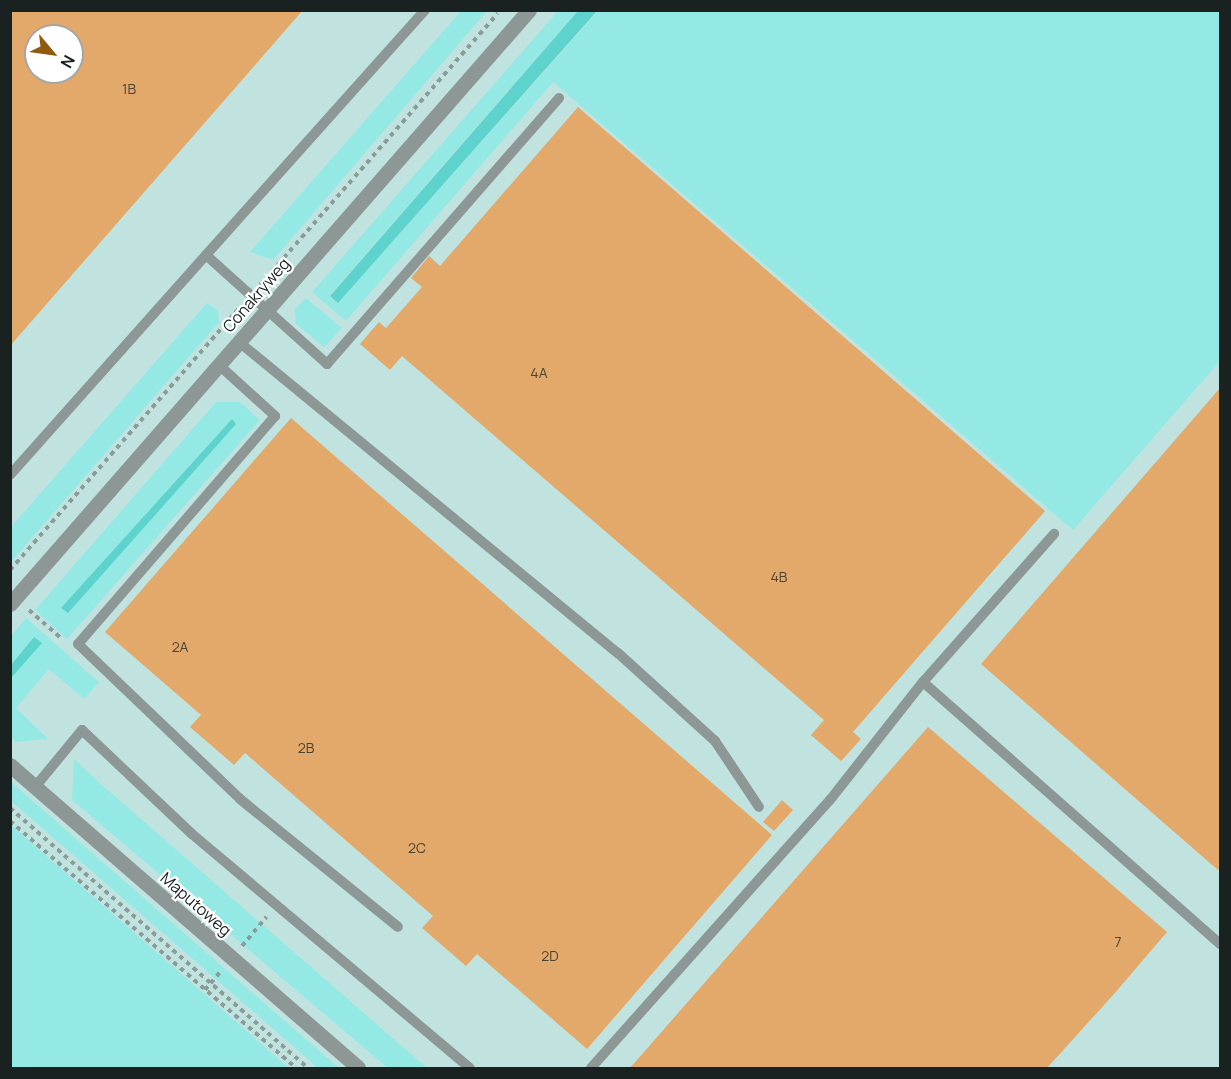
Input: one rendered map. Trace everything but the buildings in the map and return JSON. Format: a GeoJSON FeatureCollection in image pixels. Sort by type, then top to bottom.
{"type":"FeatureCollection","features":[{"type":"Feature","properties":{"kind":"street","name":"Conakryweg"},"geometry":{"type":"LineString","coordinates":[[13,601],[530,10]]}},
{"type":"Feature","properties":{"kind":"street","name":"Maputoweg"},"geometry":{"type":"LineString","coordinates":[[10,765],[358,1068]]}},
{"type":"Feature","properties":{"kind":"lane"},"geometry":{"type":"LineString","coordinates":[[10,475],[425,10]]}},
{"type":"Feature","properties":{"kind":"lane"},"geometry":{"type":"LineString","coordinates":[[206,255],[327,364],[559,98]]}},
{"type":"Feature","properties":{"kind":"lane"},"geometry":{"type":"LineString","coordinates":[[239,342],[618,653],[715,741],[759,807]]}},
{"type":"Feature","properties":{"kind":"lane"},"geometry":{"type":"LineString","coordinates":[[219,365],[276,416],[78,644],[240,799],[398,927]]}},
{"type":"Feature","properties":{"kind":"lane"},"geometry":{"type":"LineString","coordinates":[[591,1068],[830,800],[923,682],[1054,534]]}},
{"type":"Feature","properties":{"kind":"lane"},"geometry":{"type":"LineString","coordinates":[[923,682],[1221,944]]}},
{"type":"Feature","properties":{"kind":"lane"},"geometry":{"type":"LineString","coordinates":[[35,787],[82,730],[192,834],[470,1068]]}},
{"type":"Feature","properties":{"kind":"path"},"geometry":{"type":"LineString","coordinates":[[13,601],[62,639]]}},
{"type":"Feature","properties":{"kind":"path"},"geometry":{"type":"LineString","coordinates":[[10,808],[308,1068]]}},
{"type":"Feature","properties":{"kind":"path"},"geometry":{"type":"LineString","coordinates":[[10,821],[296,1068]]}},
{"type":"Feature","properties":{"kind":"path"},"geometry":{"type":"LineString","coordinates":[[205,990],[210,984]]}},
{"type":"Feature","properties":{"kind":"shaded area"},"geometry":{"type":"Polygon","coordinates":[[[10,11],[1220,11],[1220,1068],[250,1068],[11,961],[10,11]]]}},
{"type":"Feature","properties":{"kind":"shaded area"},"geometry":{"type":"Polygon","coordinates":[[[461,11],[487,11],[273,260],[250,252],[461,11]]]}},
{"type":"Feature","properties":{"kind":"shaded area"},"geometry":{"type":"Polygon","coordinates":[[[558,11],[578,11],[330,295],[338,303],[598,11],[1220,11],[1220,361],[1073,530],[553,82],[346,321],[312,292],[558,11]]]}},
{"type":"Feature","properties":{"kind":"shaded area"},"geometry":{"type":"Polygon","coordinates":[[[578,11],[597,11],[338,303],[330,296],[578,11]]]}},
{"type":"Feature","properties":{"kind":"shaded area"},"geometry":{"type":"Polygon","coordinates":[[[306,298],[342,328],[324,347],[296,324],[295,309],[306,298]]]}},
{"type":"Feature","properties":{"kind":"shaded area"},"geometry":{"type":"Polygon","coordinates":[[[207,303],[218,311],[219,322],[11,562],[11,527],[207,303]]]}},
{"type":"Feature","properties":{"kind":"shaded area"},"geometry":{"type":"Polygon","coordinates":[[[216,402],[240,402],[260,420],[67,639],[35,610],[216,402]]]}},
{"type":"Feature","properties":{"kind":"shaded area"},"geometry":{"type":"Polygon","coordinates":[[[232,419],[236,424],[68,613],[61,608],[232,419]]]}},
{"type":"Feature","properties":{"kind":"shaded area"},"geometry":{"type":"Polygon","coordinates":[[[26,618],[99,682],[84,699],[49,669],[16,708],[48,739],[16,742],[11,737],[11,636],[26,618]]]}},
{"type":"Feature","properties":{"kind":"shaded area"},"geometry":{"type":"Polygon","coordinates":[[[34,637],[42,643],[11,678],[11,665],[34,637]]]}},
{"type":"Feature","properties":{"kind":"shaded area"},"geometry":{"type":"Polygon","coordinates":[[[74,759],[427,1068],[388,1068],[72,800],[74,759]]]}},
{"type":"Feature","properties":{"kind":"shaded area"},"geometry":{"type":"Polygon","coordinates":[[[11,782],[339,1068],[318,1068],[11,801],[11,782]]]}},
{"type":"Feature","properties":{"kind":"shaded area"},"geometry":{"type":"Polygon","coordinates":[[[11,825],[289,1068],[11,1068],[11,825]]]}}]}
